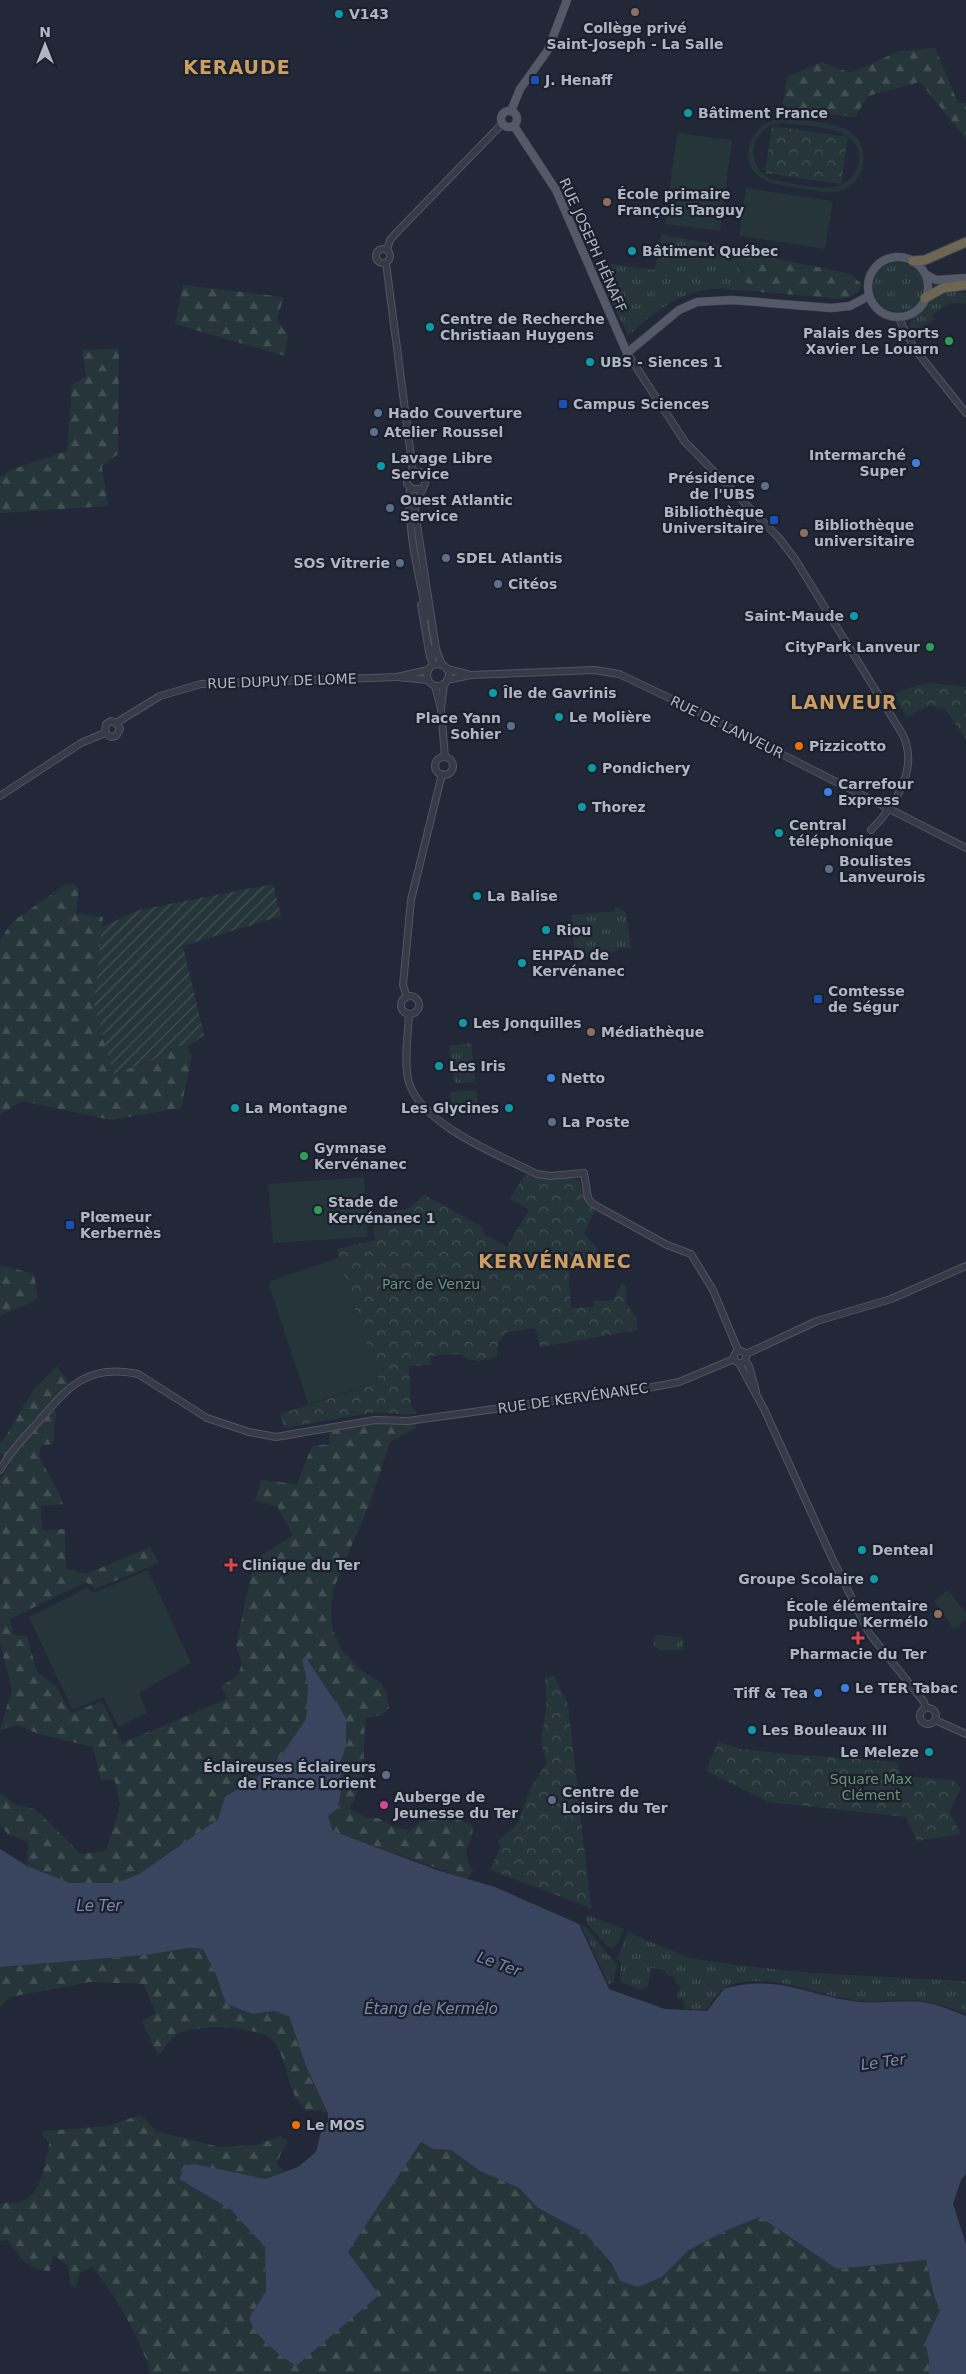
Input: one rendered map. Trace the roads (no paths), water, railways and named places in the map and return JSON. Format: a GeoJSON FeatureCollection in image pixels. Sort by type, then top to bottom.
{"type":"FeatureCollection","features":[{"type":"Feature","properties":{"kind":"highway"},"geometry":{"type":"LineString","coordinates":[[912,261],[925,260],[966,242]]}},
{"type":"Feature","properties":{"kind":"highway"},"geometry":{"type":"LineString","coordinates":[[925,298],[943,288],[964,287]]}},
{"type":"Feature","properties":{"kind":"main road"},"geometry":{"type":"LineString","coordinates":[[511,112],[520,89],[548,50],[567,0]]}},
{"type":"Feature","properties":{"kind":"main road"},"geometry":{"type":"LineString","coordinates":[[511,112],[517,119],[514,126],[506,127],[502,124],[502,114],[511,112]]}},
{"type":"Feature","properties":{"kind":"main road","name":"RUE JOSEPH HÉNAFF"},"geometry":{"type":"LineString","coordinates":[[514,126],[556,190],[627,353]]}},
{"type":"Feature","properties":{"kind":"main road"},"geometry":{"type":"LineString","coordinates":[[924,273],[927,288],[925,298],[916,310],[898,317],[888,315],[878,310],[869,296],[870,276],[879,264],[894,258],[912,261],[924,273],[936,280],[966,278]]}},
{"type":"Feature","properties":{"kind":"main road"},"geometry":{"type":"LineString","coordinates":[[627,353],[679,310],[698,302],[732,300],[830,308],[850,306],[869,296]]}},
{"type":"Feature","properties":{"kind":"street"},"geometry":{"type":"LineString","coordinates":[[445,757],[441,709],[435,686],[428,680],[433,649],[414,550],[410,512],[410,488],[407,480],[413,472],[386,263],[390,257],[387,250],[390,240],[398,231],[502,124]]}},
{"type":"Feature","properties":{"kind":"street"},"geometry":{"type":"LineString","coordinates":[[386,263],[379,263],[375,257],[378,251],[387,250]]}},
{"type":"Feature","properties":{"kind":"street"},"geometry":{"type":"LineString","coordinates":[[898,317],[914,348],[966,413]]}},
{"type":"Feature","properties":{"kind":"street"},"geometry":{"type":"LineString","coordinates":[[627,353],[685,442],[779,538],[795,559],[903,735],[909,757],[906,774],[889,808],[871,830]]}},
{"type":"Feature","properties":{"kind":"street"},"geometry":{"type":"LineString","coordinates":[[952,397],[966,419]]}},
{"type":"Feature","properties":{"kind":"street"},"geometry":{"type":"LineString","coordinates":[[413,472],[421,472],[425,476],[425,484],[416,499],[415,511],[419,548],[436,648],[444,667],[445,682],[441,709]]}},
{"type":"Feature","properties":{"kind":"street"},"geometry":{"type":"LineString","coordinates":[[410,488],[421,489]]}},
{"type":"Feature","properties":{"kind":"street","name":"RUE DE LANVEUR"},"geometry":{"type":"LineString","coordinates":[[430,668],[444,667],[471,675]]}},
{"type":"Feature","properties":{"kind":"street","name":"RUE DUPUY DE LOME"},"geometry":{"type":"LineString","coordinates":[[397,676],[430,668]]}},
{"type":"Feature","properties":{"kind":"street","name":"RUE DE LANVEUR"},"geometry":{"type":"LineString","coordinates":[[435,686],[471,675],[594,670],[619,674],[966,848]]}},
{"type":"Feature","properties":{"kind":"street","name":"RUE DUPUY DE LOME"},"geometry":{"type":"LineString","coordinates":[[105,733],[106,724],[116,723],[160,696],[181,688],[201,684],[397,676],[428,680]]}},
{"type":"Feature","properties":{"kind":"street","name":"RUE DUPUY DE LOME"},"geometry":{"type":"LineString","coordinates":[[105,733],[111,737],[118,734],[120,729],[116,723]]}},
{"type":"Feature","properties":{"kind":"street","name":"RUE DUPUY DE LOME"},"geometry":{"type":"LineString","coordinates":[[0,796],[81,743],[105,733]]}},
{"type":"Feature","properties":{"kind":"street"},"geometry":{"type":"LineString","coordinates":[[445,757],[452,761],[453,768],[447,774],[442,774],[437,771],[436,763],[439,758],[445,757]]}},
{"type":"Feature","properties":{"kind":"street"},"geometry":{"type":"LineString","coordinates":[[407,997],[404,985],[410,900],[442,774]]}},
{"type":"Feature","properties":{"kind":"street"},"geometry":{"type":"LineString","coordinates":[[407,997],[416,998],[419,1004],[417,1011],[410,1014]]}},
{"type":"Feature","properties":{"kind":"street"},"geometry":{"type":"LineString","coordinates":[[407,997],[402,1003],[402,1008],[410,1014]]}},
{"type":"Feature","properties":{"kind":"street"},"geometry":{"type":"LineString","coordinates":[[410,1014],[407,1056],[408,1080],[424,1109],[440,1123],[536,1174],[550,1176],[584,1173],[588,1198],[593,1204],[667,1245],[691,1254],[713,1290],[738,1350],[749,1384],[756,1392],[866,1627],[878,1648],[924,1702],[926,1708]]}},
{"type":"Feature","properties":{"kind":"street","name":"RUE DE KERVÉNANEC"},"geometry":{"type":"LineString","coordinates":[[0,1470],[25,1436],[66,1389],[88,1377],[109,1373],[127,1372],[138,1374],[207,1418],[258,1434],[288,1436],[314,1429],[375,1420],[408,1422],[679,1382],[741,1359],[817,1320],[891,1299],[966,1266]]}},
{"type":"Feature","properties":{"kind":"street"},"geometry":{"type":"LineString","coordinates":[[738,1350],[734,1353],[741,1359]]}},
{"type":"Feature","properties":{"kind":"street"},"geometry":{"type":"LineString","coordinates":[[926,1708],[921,1714],[922,1721],[929,1724],[935,1720]]}},
{"type":"Feature","properties":{"kind":"street"},"geometry":{"type":"LineString","coordinates":[[926,1708],[935,1711],[935,1720]]}},
{"type":"Feature","properties":{"kind":"street"},"geometry":{"type":"LineString","coordinates":[[935,1720],[966,1734]]}},
{"type":"Feature","properties":{"kind":"water","name":"Étang de Kermélo"},"geometry":{"type":"Polygon","coordinates":[[[305,1656],[346,1718],[346,1747],[340,1763],[342,1786],[338,1808],[328,1816],[333,1831],[437,1870],[495,1887],[579,1924],[609,1989],[665,2009],[707,2011],[724,1989],[743,1985],[777,1985],[860,2002],[924,2002],[966,2016],[966,2174],[961,2180],[953,2204],[966,2244],[966,2374],[929,2374],[929,2360],[925,2342],[940,2310],[933,2291],[926,2260],[837,2269],[760,2217],[727,2230],[689,2250],[662,2277],[638,2287],[620,2281],[612,2264],[585,2233],[538,2208],[519,2188],[480,2171],[451,2150],[433,2149],[421,2142],[348,2252],[379,2295],[296,2366],[262,2339],[249,2318],[266,2291],[265,2247],[230,2209],[179,2179],[185,2166],[194,2164],[265,2179],[298,2167],[316,2152],[322,2128],[328,2122],[328,2114],[306,2066],[289,2016],[274,2011],[253,2014],[226,2004],[216,1975],[203,1949],[189,1948],[146,1955],[0,1967],[0,1849],[27,1866],[70,1883],[116,1883],[139,1874],[218,1819],[225,1797],[273,1767],[306,1719],[308,1686],[302,1660],[305,1656]]]}},
{"type":"Feature","properties":{"kind":"place","name":"Collège privé Saint-Joseph - La Salle"},"geometry":{"type":"Point","coordinates":[635,12]}},
{"type":"Feature","properties":{"kind":"place","name":"V143"},"geometry":{"type":"Point","coordinates":[339,14]}},
{"type":"Feature","properties":{"kind":"place","name":"J. Henaff"},"geometry":{"type":"Point","coordinates":[535,80]}},
{"type":"Feature","properties":{"kind":"place","name":"Bâtiment France"},"geometry":{"type":"Point","coordinates":[688,113]}},
{"type":"Feature","properties":{"kind":"place","name":"École primaire François Tanguy"},"geometry":{"type":"Point","coordinates":[607,202]}},
{"type":"Feature","properties":{"kind":"place","name":"Bâtiment Québec"},"geometry":{"type":"Point","coordinates":[632,251]}},
{"type":"Feature","properties":{"kind":"place","name":"Centre de Recherche Christiaan Huygens"},"geometry":{"type":"Point","coordinates":[430,327]}},
{"type":"Feature","properties":{"kind":"place","name":"Palais des Sports Xavier Le Louarn"},"geometry":{"type":"Point","coordinates":[949,341]}},
{"type":"Feature","properties":{"kind":"place","name":"UBS - Siences 1"},"geometry":{"type":"Point","coordinates":[590,362]}},
{"type":"Feature","properties":{"kind":"place","name":"Campus Sciences"},"geometry":{"type":"Point","coordinates":[563,404]}},
{"type":"Feature","properties":{"kind":"place","name":"Hado Couverture"},"geometry":{"type":"Point","coordinates":[378,413]}},
{"type":"Feature","properties":{"kind":"place","name":"Atelier Roussel"},"geometry":{"type":"Point","coordinates":[374,432]}},
{"type":"Feature","properties":{"kind":"place","name":"Intermarché Super"},"geometry":{"type":"Point","coordinates":[916,463]}},
{"type":"Feature","properties":{"kind":"place","name":"Lavage Libre Service"},"geometry":{"type":"Point","coordinates":[381,466]}},
{"type":"Feature","properties":{"kind":"place","name":"Présidence de l'UBS"},"geometry":{"type":"Point","coordinates":[765,486]}},
{"type":"Feature","properties":{"kind":"place","name":"Ouest Atlantic Service"},"geometry":{"type":"Point","coordinates":[390,508]}},
{"type":"Feature","properties":{"kind":"place","name":"Bibliothèque Universitaire"},"geometry":{"type":"Point","coordinates":[774,520]}},
{"type":"Feature","properties":{"kind":"place","name":"Bibliothèque universitaire"},"geometry":{"type":"Point","coordinates":[804,533]}},
{"type":"Feature","properties":{"kind":"place","name":"SDEL Atlantis"},"geometry":{"type":"Point","coordinates":[446,558]}},
{"type":"Feature","properties":{"kind":"place","name":"SOS Vitrerie"},"geometry":{"type":"Point","coordinates":[400,563]}},
{"type":"Feature","properties":{"kind":"place","name":"Citéos"},"geometry":{"type":"Point","coordinates":[498,584]}},
{"type":"Feature","properties":{"kind":"place","name":"Saint-Maude"},"geometry":{"type":"Point","coordinates":[854,616]}},
{"type":"Feature","properties":{"kind":"place","name":"CityPark Lanveur"},"geometry":{"type":"Point","coordinates":[930,647]}},
{"type":"Feature","properties":{"kind":"place","name":"Île de Gavrinis"},"geometry":{"type":"Point","coordinates":[493,693]}},
{"type":"Feature","properties":{"kind":"place","name":"Le Molière"},"geometry":{"type":"Point","coordinates":[559,717]}},
{"type":"Feature","properties":{"kind":"place","name":"Place Yann Sohier"},"geometry":{"type":"Point","coordinates":[511,726]}},
{"type":"Feature","properties":{"kind":"place","name":"Pizzicotto"},"geometry":{"type":"Point","coordinates":[799,746]}},
{"type":"Feature","properties":{"kind":"place","name":"Pondichery"},"geometry":{"type":"Point","coordinates":[592,768]}},
{"type":"Feature","properties":{"kind":"place","name":"Carrefour Express"},"geometry":{"type":"Point","coordinates":[828,792]}},
{"type":"Feature","properties":{"kind":"place","name":"Thorez"},"geometry":{"type":"Point","coordinates":[582,807]}},
{"type":"Feature","properties":{"kind":"place","name":"Central téléphonique"},"geometry":{"type":"Point","coordinates":[779,833]}},
{"type":"Feature","properties":{"kind":"place","name":"Boulistes Lanveurois"},"geometry":{"type":"Point","coordinates":[829,869]}},
{"type":"Feature","properties":{"kind":"place","name":"La Balise"},"geometry":{"type":"Point","coordinates":[477,896]}},
{"type":"Feature","properties":{"kind":"place","name":"Riou"},"geometry":{"type":"Point","coordinates":[546,930]}},
{"type":"Feature","properties":{"kind":"place","name":"EHPAD de Kervénanec"},"geometry":{"type":"Point","coordinates":[522,963]}},
{"type":"Feature","properties":{"kind":"place","name":"Comtesse de Ségur"},"geometry":{"type":"Point","coordinates":[818,999]}},
{"type":"Feature","properties":{"kind":"place","name":"Les Jonquilles"},"geometry":{"type":"Point","coordinates":[463,1023]}},
{"type":"Feature","properties":{"kind":"place","name":"Médiathèque"},"geometry":{"type":"Point","coordinates":[591,1032]}},
{"type":"Feature","properties":{"kind":"place","name":"Les Iris"},"geometry":{"type":"Point","coordinates":[439,1066]}},
{"type":"Feature","properties":{"kind":"place","name":"Netto"},"geometry":{"type":"Point","coordinates":[551,1078]}},
{"type":"Feature","properties":{"kind":"place","name":"La Montagne"},"geometry":{"type":"Point","coordinates":[235,1108]}},
{"type":"Feature","properties":{"kind":"place","name":"Les Glycines"},"geometry":{"type":"Point","coordinates":[509,1108]}},
{"type":"Feature","properties":{"kind":"place","name":"La Poste"},"geometry":{"type":"Point","coordinates":[552,1122]}},
{"type":"Feature","properties":{"kind":"place","name":"Gymnase Kervénanec"},"geometry":{"type":"Point","coordinates":[304,1156]}},
{"type":"Feature","properties":{"kind":"place","name":"Stade de Kervénanec 1"},"geometry":{"type":"Point","coordinates":[318,1210]}},
{"type":"Feature","properties":{"kind":"place","name":"Plœmeur Kerbernès"},"geometry":{"type":"Point","coordinates":[70,1225]}},
{"type":"Feature","properties":{"kind":"place","name":"Denteal"},"geometry":{"type":"Point","coordinates":[862,1550]}},
{"type":"Feature","properties":{"kind":"place","name":"Clinique du Ter"},"geometry":{"type":"Point","coordinates":[231,1565]}},
{"type":"Feature","properties":{"kind":"place","name":"Groupe Scolaire"},"geometry":{"type":"Point","coordinates":[874,1579]}},
{"type":"Feature","properties":{"kind":"place","name":"École élémentaire publique Kermélo"},"geometry":{"type":"Point","coordinates":[938,1614]}},
{"type":"Feature","properties":{"kind":"place","name":"Pharmacie du Ter"},"geometry":{"type":"Point","coordinates":[858,1638]}},
{"type":"Feature","properties":{"kind":"place","name":"Le TER Tabac"},"geometry":{"type":"Point","coordinates":[845,1688]}},
{"type":"Feature","properties":{"kind":"place","name":"Tiff & Tea"},"geometry":{"type":"Point","coordinates":[818,1693]}},
{"type":"Feature","properties":{"kind":"place","name":"Les Bouleaux III"},"geometry":{"type":"Point","coordinates":[752,1730]}},
{"type":"Feature","properties":{"kind":"place","name":"Le Meleze"},"geometry":{"type":"Point","coordinates":[929,1752]}},
{"type":"Feature","properties":{"kind":"place","name":"Éclaireuses Éclaireurs de France Lorient"},"geometry":{"type":"Point","coordinates":[386,1775]}},
{"type":"Feature","properties":{"kind":"place","name":"Centre de Loisirs du Ter"},"geometry":{"type":"Point","coordinates":[552,1800]}},
{"type":"Feature","properties":{"kind":"place","name":"Auberge de Jeunesse du Ter"},"geometry":{"type":"Point","coordinates":[384,1805]}},
{"type":"Feature","properties":{"kind":"place","name":"Le MOS"},"geometry":{"type":"Point","coordinates":[296,2125]}},
{"type":"Feature","properties":{"kind":"district","name":"KERAUDE"},"geometry":{"type":"Point","coordinates":[237,67]}},
{"type":"Feature","properties":{"kind":"district","name":"LANVEUR"},"geometry":{"type":"Point","coordinates":[844,702]}},
{"type":"Feature","properties":{"kind":"district","name":"KERVÉNANEC"},"geometry":{"type":"Point","coordinates":[555,1261]}},
{"type":"Feature","properties":{"kind":"park label","name":"Parc de Venzu"},"geometry":{"type":"Point","coordinates":[431,1284]}},
{"type":"Feature","properties":{"kind":"park label","name":"Square Max Clément"},"geometry":{"type":"Point","coordinates":[871,1788]}},
{"type":"Feature","properties":{"kind":"water label","name":"Le Ter"},"geometry":{"type":"Point","coordinates":[99,1906]}},
{"type":"Feature","properties":{"kind":"water label","name":"Le Ter"},"geometry":{"type":"Point","coordinates":[499,1964]}},
{"type":"Feature","properties":{"kind":"water label","name":"Le Ter"},"geometry":{"type":"Point","coordinates":[883,2062]}}]}
